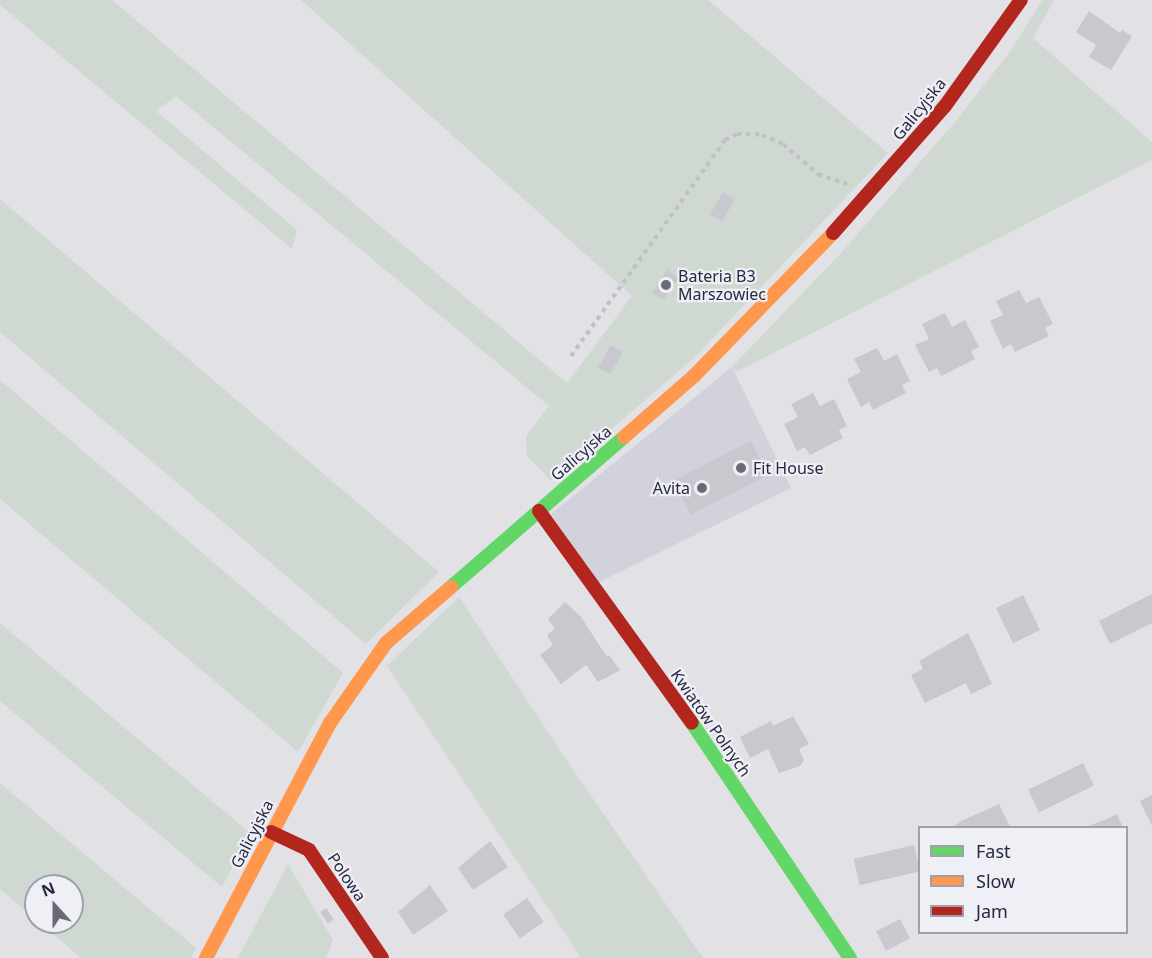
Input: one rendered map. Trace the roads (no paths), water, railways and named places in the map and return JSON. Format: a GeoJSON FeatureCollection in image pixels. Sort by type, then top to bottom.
{"type":"FeatureCollection","features":[{"type":"Feature","properties":{"kind":"street","name":"Galicyjska"},"geometry":{"type":"LineString","coordinates":[[206,958],[330,723],[386,643],[441,591],[539,511],[694,376],[790,281],[945,106],[1021,0]]}},
{"type":"Feature","properties":{"kind":"street","name":"Kwiatów Polnych"},"geometry":{"type":"LineString","coordinates":[[539,511],[700,733],[850,958]]}},
{"type":"Feature","properties":{"kind":"street","name":"Polowa"},"geometry":{"type":"LineString","coordinates":[[271,832],[309,850],[382,958]]}},
{"type":"Feature","properties":{"kind":"place","name":"Bateria B3 Marszowiec"},"geometry":{"type":"Point","coordinates":[666,285]}},
{"type":"Feature","properties":{"kind":"place","name":"Fit House"},"geometry":{"type":"Point","coordinates":[741,468]}},
{"type":"Feature","properties":{"kind":"place","name":"Avita"},"geometry":{"type":"Point","coordinates":[702,488]}}]}
